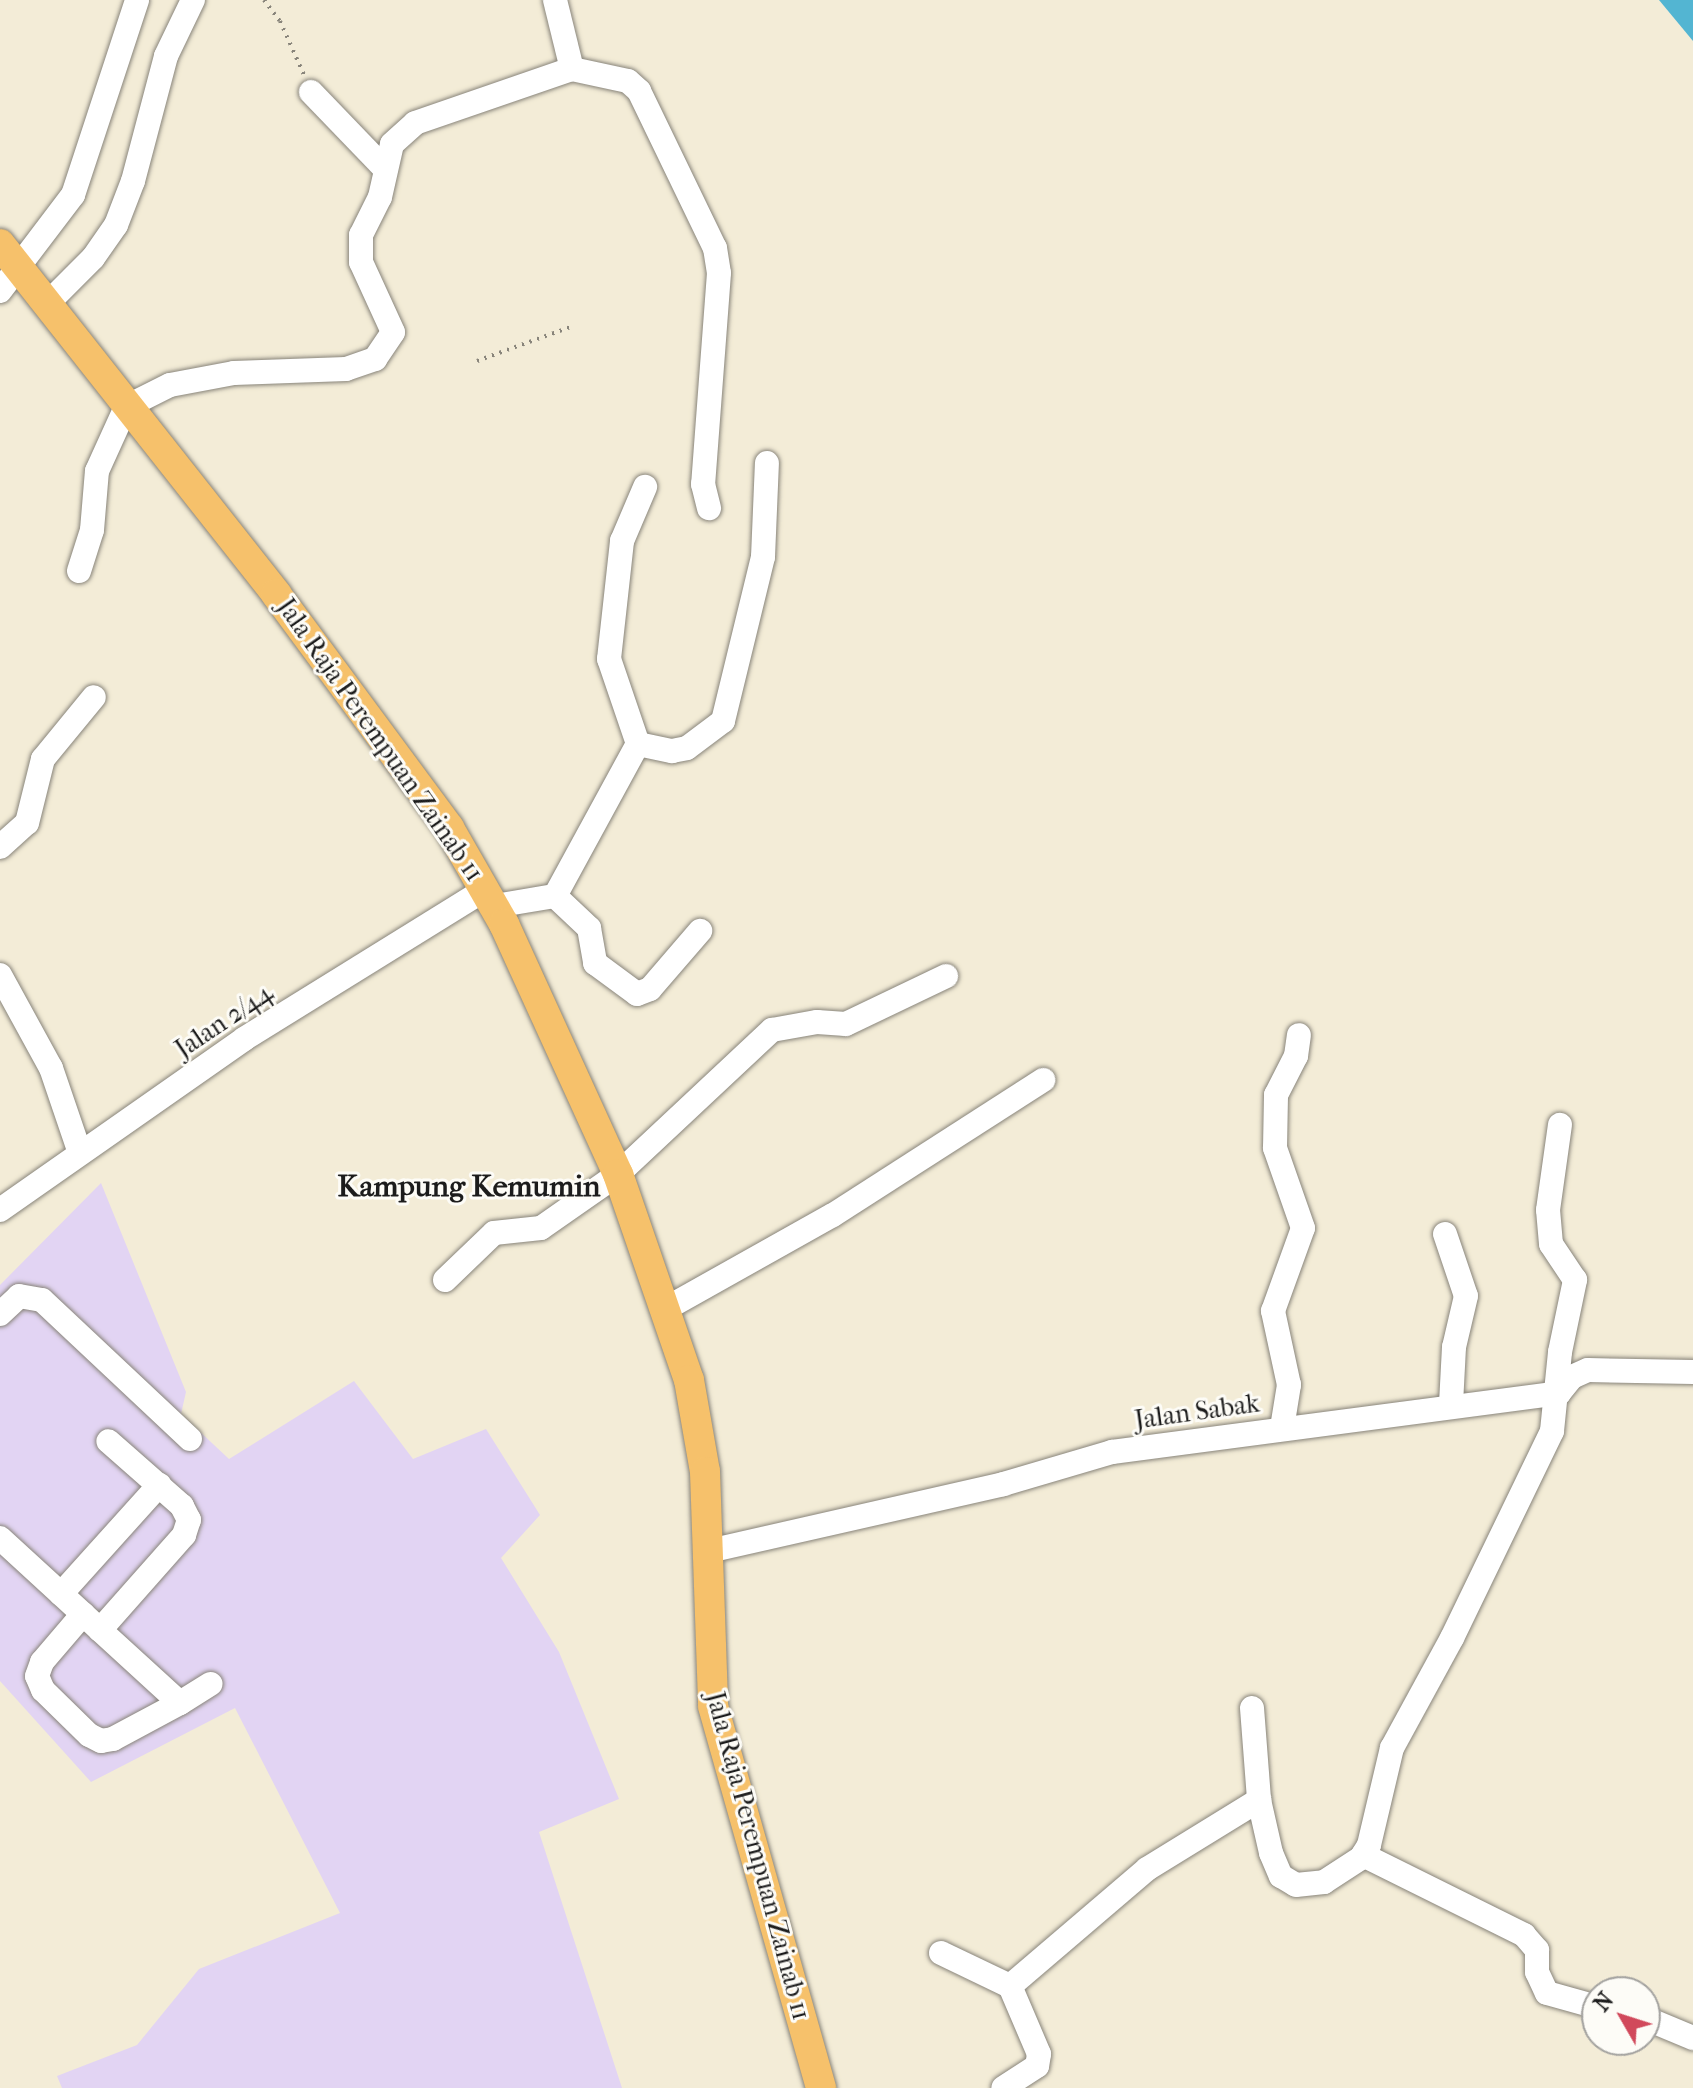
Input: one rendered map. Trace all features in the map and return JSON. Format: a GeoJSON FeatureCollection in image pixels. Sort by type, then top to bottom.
{"type":"FeatureCollection","features":[{"type":"Feature","properties":{"kind":"main road","name":"Jala Raja Perempuan Zainab 11"},"geometry":{"type":"LineString","coordinates":[[8,255],[276,594],[449,828],[491,897],[618,1174],[667,1308],[701,1435],[709,1551],[713,1706],[821,2088]]}},
{"type":"Feature","properties":{"kind":"street"},"geometry":{"type":"LineString","coordinates":[[0,291],[8,255],[73,195],[137,0]]}},
{"type":"Feature","properties":{"kind":"street"},"geometry":{"type":"LineString","coordinates":[[46,305],[93,258],[116,225],[133,181],[166,56],[193,0]]}},
{"type":"Feature","properties":{"kind":"street"},"geometry":{"type":"LineString","coordinates":[[555,0],[572,69]]}},
{"type":"Feature","properties":{"kind":"street"},"geometry":{"type":"LineString","coordinates":[[79,571],[92,530],[97,471],[126,407],[170,385],[234,373],[346,369],[375,359],[393,332],[361,262],[361,235],[380,197],[392,144],[415,123],[572,69],[628,81],[639,91],[715,248],[719,273],[703,484],[709,508]]}},
{"type":"Feature","properties":{"kind":"street"},"geometry":{"type":"LineString","coordinates":[[311,92],[385,169]]}},
{"type":"Feature","properties":{"kind":"street"},"geometry":{"type":"LineString","coordinates":[[638,744],[672,751],[687,748],[723,721],[763,557],[767,463]]}},
{"type":"Feature","properties":{"kind":"street"},"geometry":{"type":"LineString","coordinates":[[555,896],[638,744],[609,659],[622,541],[645,487]]}},
{"type":"Feature","properties":{"kind":"street"},"geometry":{"type":"LineString","coordinates":[[0,847],[27,823],[43,759],[94,697]]}},
{"type":"Feature","properties":{"kind":"street"},"geometry":{"type":"LineString","coordinates":[[491,897],[555,896],[589,928],[595,963],[637,994],[650,989],[700,931]]}},
{"type":"Feature","properties":{"kind":"street","name":"Jalan 2/44"},"geometry":{"type":"LineString","coordinates":[[0,1210],[244,1039],[491,897]]}},
{"type":"Feature","properties":{"kind":"street"},"geometry":{"type":"LineString","coordinates":[[0,975],[51,1068],[80,1153]]}},
{"type":"Feature","properties":{"kind":"street"},"geometry":{"type":"LineString","coordinates":[[445,1280],[494,1233],[541,1228],[618,1174],[772,1030],[817,1022],[846,1024],[946,976]]}},
{"type":"Feature","properties":{"kind":"street"},"geometry":{"type":"LineString","coordinates":[[1282,1428],[1289,1385],[1273,1311],[1303,1228],[1275,1148],[1276,1095],[1296,1056],[1299,1035]]}},
{"type":"Feature","properties":{"kind":"street"},"geometry":{"type":"LineString","coordinates":[[667,1308],[833,1215],[1043,1080]]}},
{"type":"Feature","properties":{"kind":"street"},"geometry":{"type":"LineString","coordinates":[[1252,1708],[1259,1800],[1281,1876],[1296,1885],[1324,1882],[1363,1855],[1392,1748],[1452,1638],[1552,1431],[1559,1393],[1560,1352],[1575,1280],[1551,1244],[1548,1210],[1560,1125]]}},
{"type":"Feature","properties":{"kind":"street"},"geometry":{"type":"LineString","coordinates":[[1445,1234],[1466,1296],[1454,1347],[1451,1405]]}},
{"type":"Feature","properties":{"kind":"street"},"geometry":{"type":"LineString","coordinates":[[0,1314],[19,1296],[42,1300],[190,1439]]}},
{"type":"Feature","properties":{"kind":"street"},"geometry":{"type":"LineString","coordinates":[[1559,1393],[1572,1377],[1588,1370],[1693,1372]]}},
{"type":"Feature","properties":{"kind":"street","name":"Jalan Sabak"},"geometry":{"type":"LineString","coordinates":[[709,1551],[1003,1484],[1112,1452],[1559,1393]]}},
{"type":"Feature","properties":{"kind":"street"},"geometry":{"type":"LineString","coordinates":[[108,1441],[187,1512],[188,1528],[92,1622],[42,1662],[37,1676],[43,1690],[89,1735],[113,1739],[210,1684]]}},
{"type":"Feature","properties":{"kind":"street"},"geometry":{"type":"LineString","coordinates":[[61,1594],[159,1485]]}},
{"type":"Feature","properties":{"kind":"street"},"geometry":{"type":"LineString","coordinates":[[0,1538],[180,1703]]}},
{"type":"Feature","properties":{"kind":"street"},"geometry":{"type":"LineString","coordinates":[[1010,1986],[1147,1869],[1259,1800]]}},
{"type":"Feature","properties":{"kind":"street"},"geometry":{"type":"LineString","coordinates":[[1363,1855],[1524,1935],[1537,1950],[1537,1972],[1547,1993],[1581,2003]]}},
{"type":"Feature","properties":{"kind":"street"},"geometry":{"type":"LineString","coordinates":[[941,1953],[1010,1986],[1039,2054],[1037,2066],[1003,2088]]}},
{"type":"Feature","properties":{"kind":"street"},"geometry":{"type":"LineString","coordinates":[[1661,2025],[1693,2038]]}},
{"type":"Feature","properties":{"kind":"path"},"geometry":{"type":"LineString","coordinates":[[264,0],[280,21],[311,92]]}},
{"type":"Feature","properties":{"kind":"path"},"geometry":{"type":"LineString","coordinates":[[477,361],[573,326]]}},
{"type":"Feature","properties":{"kind":"shaded area"},"geometry":{"type":"Polygon","coordinates":[[[101,1183],[186,1392],[181,1414],[229,1459],[354,1381],[413,1459],[486,1429],[540,1515],[501,1558],[559,1652],[619,1799],[539,1832],[622,2088],[62,2088],[57,2076],[137,2045],[199,1969],[340,1913],[235,1708],[91,1782],[0,1681],[0,1285],[101,1183]]]}},
{"type":"Feature","properties":{"kind":"water"},"geometry":{"type":"Polygon","coordinates":[[[1659,0],[1693,0],[1693,41],[1659,0]]]}},
{"type":"Feature","properties":{"kind":"district","name":"Kampung Kemumin"},"geometry":{"type":"Point","coordinates":[469,1187]}}]}
